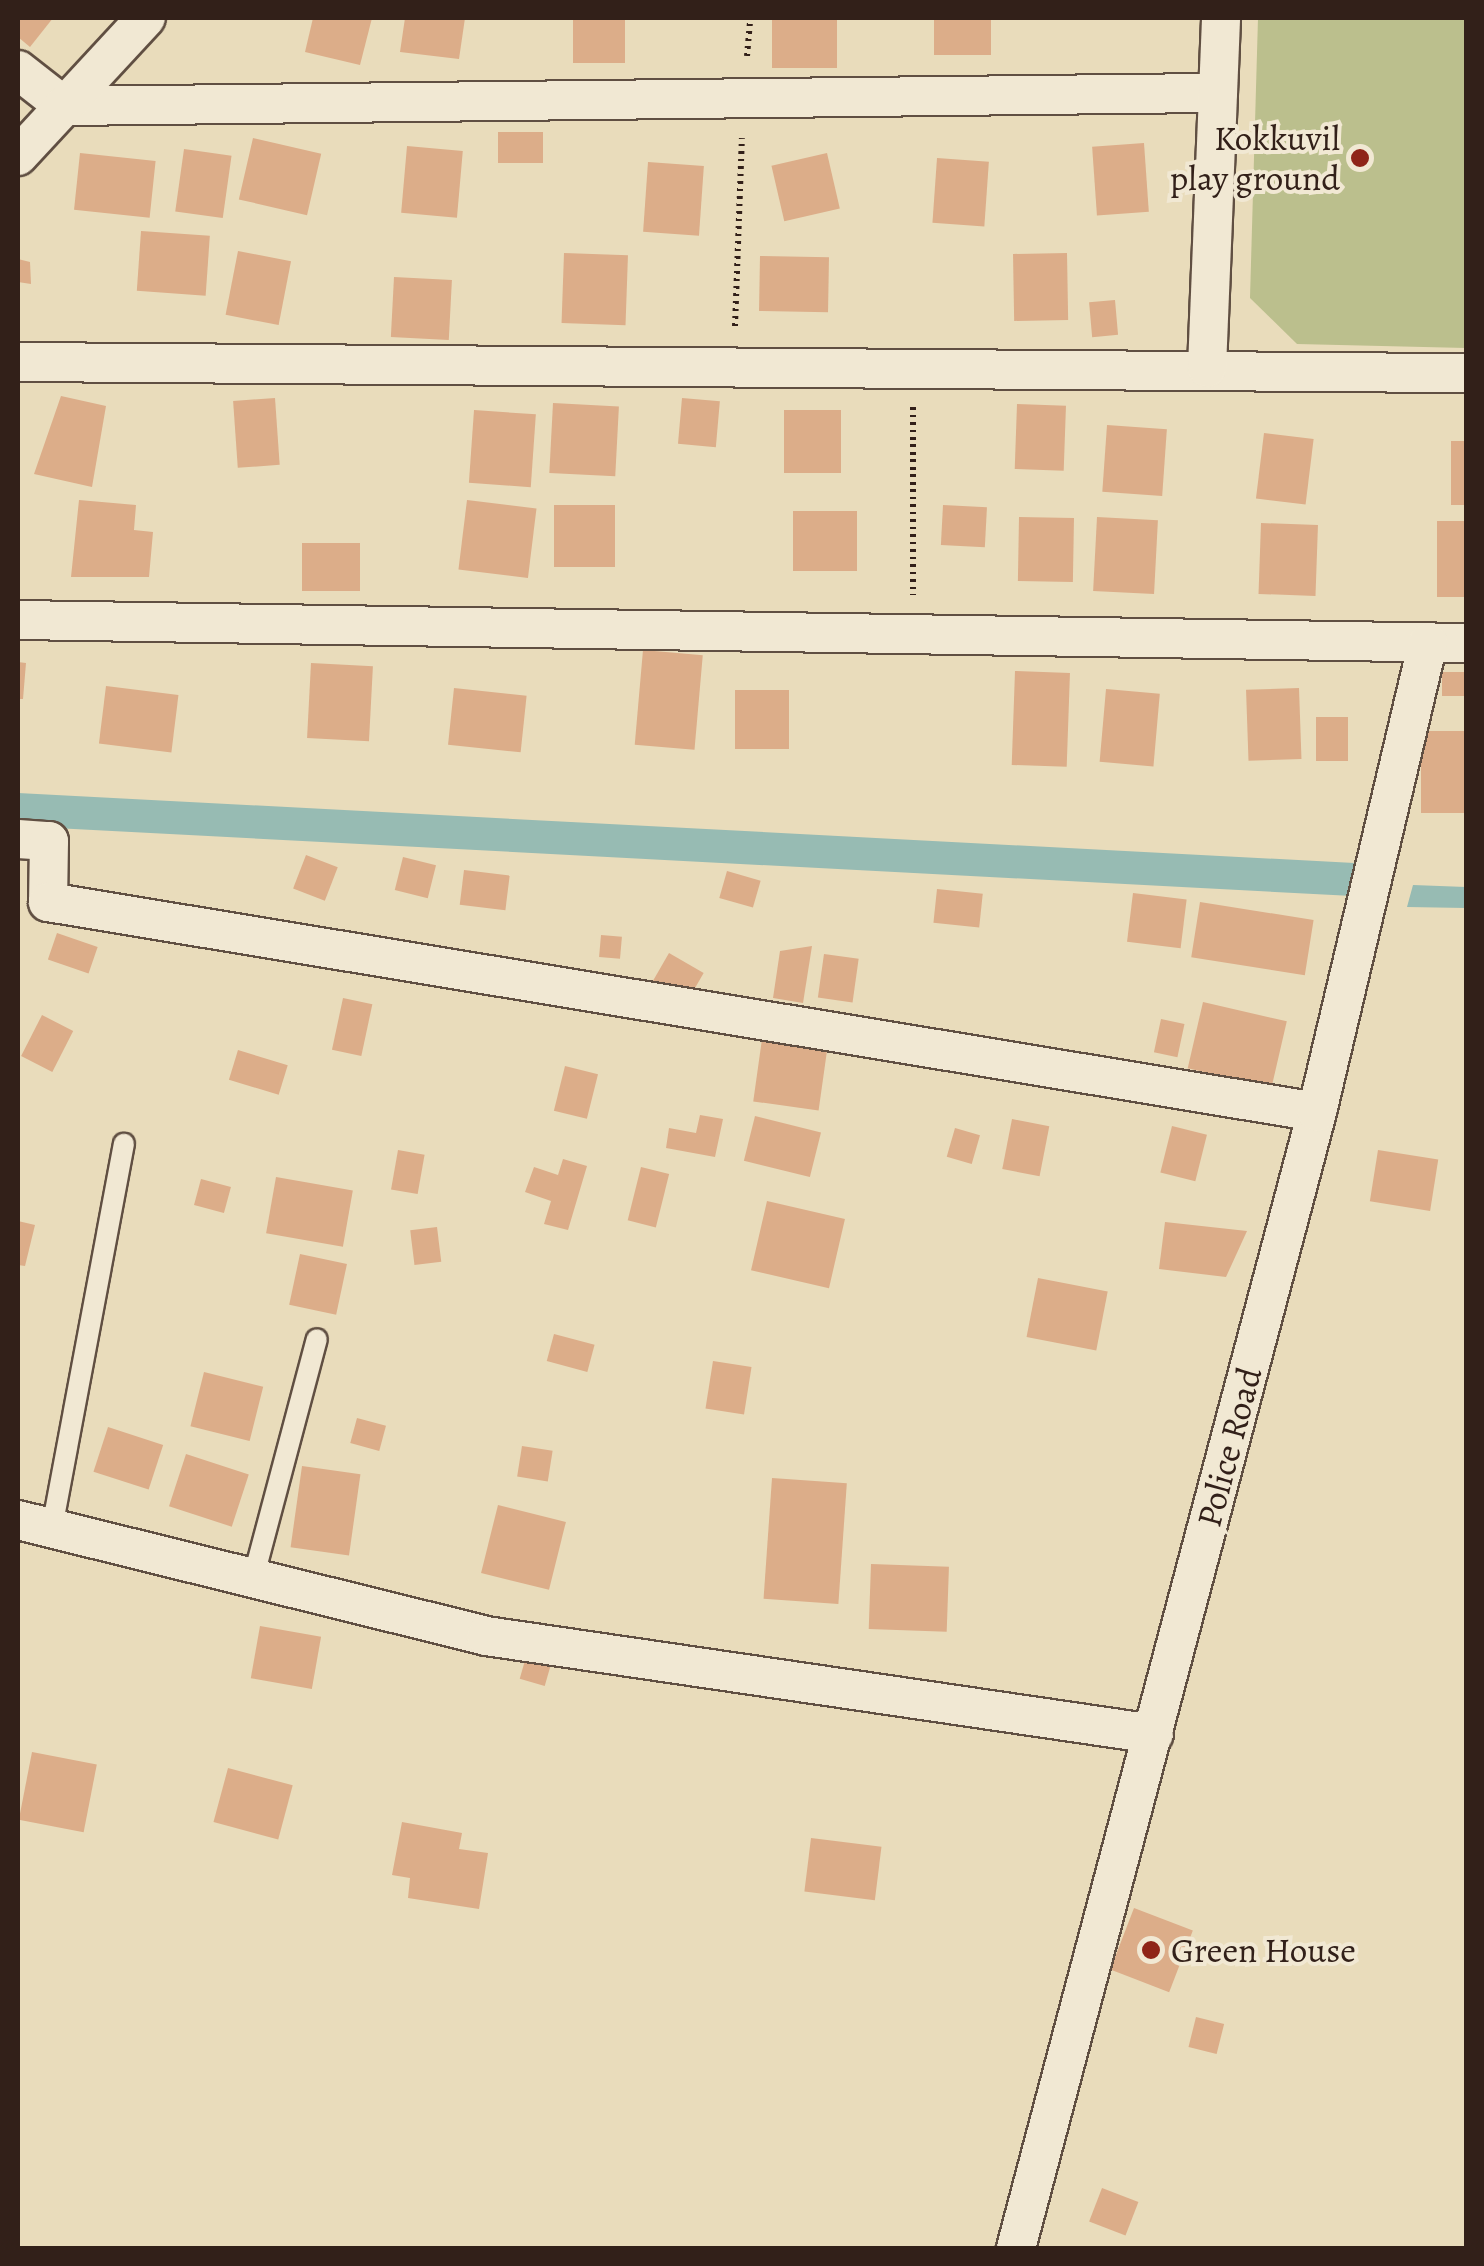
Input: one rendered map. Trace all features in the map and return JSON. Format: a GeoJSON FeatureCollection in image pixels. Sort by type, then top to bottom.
{"type":"FeatureCollection","features":[{"type":"Feature","properties":{"kind":"street"},"geometry":{"type":"LineString","coordinates":[[18,156],[146,18]]}},
{"type":"Feature","properties":{"kind":"street"},"geometry":{"type":"LineString","coordinates":[[1207,368],[1221,18]]}},
{"type":"Feature","properties":{"kind":"street"},"geometry":{"type":"LineString","coordinates":[[18,70],[64,106],[744,106],[1218,93]]}},
{"type":"Feature","properties":{"kind":"street"},"geometry":{"type":"LineString","coordinates":[[18,362],[1207,368],[1466,373]]}},
{"type":"Feature","properties":{"kind":"street"},"geometry":{"type":"LineString","coordinates":[[18,620],[1466,643]]}},
{"type":"Feature","properties":{"kind":"street","name":"Police Road"},"geometry":{"type":"LineString","coordinates":[[1016,2248],[1316,1112],[1428,643]]}},
{"type":"Feature","properties":{"kind":"street"},"geometry":{"type":"LineString","coordinates":[[18,839],[49,841],[48,902],[1316,1112]]}},
{"type":"Feature","properties":{"kind":"street"},"geometry":{"type":"LineString","coordinates":[[35,1524],[486,1636],[1154,1734]]}},
{"type":"Feature","properties":{"kind":"lane"},"geometry":{"type":"LineString","coordinates":[[35,1524],[124,1144]]}},
{"type":"Feature","properties":{"kind":"lane"},"geometry":{"type":"LineString","coordinates":[[254,1579],[317,1339]]}},
{"type":"Feature","properties":{"kind":"path"},"geometry":{"type":"LineString","coordinates":[[734,366],[750,18]]}},
{"type":"Feature","properties":{"kind":"path"},"geometry":{"type":"LineString","coordinates":[[913,366],[913,632]]}},
{"type":"Feature","properties":{"kind":"green space","name":"Kokkuvil play ground"},"geometry":{"type":"Polygon","coordinates":[[[1258,18],[1466,18],[1466,348],[1297,344],[1250,298],[1258,18]]]}},
{"type":"Feature","properties":{"kind":"water"},"geometry":{"type":"Polygon","coordinates":[[[18,793],[1354,863],[1352,896],[18,826],[18,793]]]}},
{"type":"Feature","properties":{"kind":"water"},"geometry":{"type":"Polygon","coordinates":[[[1413,885],[1466,887],[1466,908],[1407,907],[1413,885]]]}},
{"type":"Feature","properties":{"kind":"building"},"geometry":{"type":"Polygon","coordinates":[[[18,18],[53,18],[30,47],[18,37],[18,18]]]}},
{"type":"Feature","properties":{"kind":"building"},"geometry":{"type":"Polygon","coordinates":[[[313,18],[372,18],[360,65],[305,52],[313,18]]]}},
{"type":"Feature","properties":{"kind":"building"},"geometry":{"type":"Polygon","coordinates":[[[405,18],[465,18],[459,59],[400,52],[405,18]]]}},
{"type":"Feature","properties":{"kind":"building"},"geometry":{"type":"Polygon","coordinates":[[[573,18],[625,18],[625,63],[573,63],[573,18]]]}},
{"type":"Feature","properties":{"kind":"building"},"geometry":{"type":"Polygon","coordinates":[[[934,18],[991,18],[991,55],[934,55],[934,18]]]}},
{"type":"Feature","properties":{"kind":"building"},"geometry":{"type":"Polygon","coordinates":[[[772,19],[837,19],[837,68],[772,68],[772,19]]]}},
{"type":"Feature","properties":{"kind":"building"},"geometry":{"type":"Polygon","coordinates":[[[498,132],[543,132],[543,163],[498,163],[498,132]]]}},
{"type":"Feature","properties":{"kind":"building"},"geometry":{"type":"Polygon","coordinates":[[[253,138],[321,154],[307,215],[239,199],[253,138]]]}},
{"type":"Feature","properties":{"kind":"building"},"geometry":{"type":"Polygon","coordinates":[[[1144,143],[1149,212],[1097,215],[1092,147],[1144,143]]]}},
{"type":"Feature","properties":{"kind":"building"},"geometry":{"type":"Polygon","coordinates":[[[407,146],[463,151],[457,218],[401,213],[407,146]]]}},
{"type":"Feature","properties":{"kind":"building"},"geometry":{"type":"Polygon","coordinates":[[[184,149],[232,156],[223,218],[175,211],[184,149]]]}},
{"type":"Feature","properties":{"kind":"building"},"geometry":{"type":"Polygon","coordinates":[[[80,153],[156,161],[150,218],[74,210],[80,153]]]}},
{"type":"Feature","properties":{"kind":"building"},"geometry":{"type":"Polygon","coordinates":[[[827,153],[840,209],[784,221],[771,166],[827,153]]]}},
{"type":"Feature","properties":{"kind":"building"},"geometry":{"type":"Polygon","coordinates":[[[937,158],[989,162],[984,226],[932,223],[937,158]]]}},
{"type":"Feature","properties":{"kind":"building"},"geometry":{"type":"Polygon","coordinates":[[[648,162],[704,166],[699,236],[643,232],[648,162]]]}},
{"type":"Feature","properties":{"kind":"building"},"geometry":{"type":"Polygon","coordinates":[[[141,231],[210,236],[206,296],[137,291],[141,231]]]}},
{"type":"Feature","properties":{"kind":"building"},"geometry":{"type":"Polygon","coordinates":[[[238,251],[291,261],[279,325],[226,315],[238,251]]]}},
{"type":"Feature","properties":{"kind":"building"},"geometry":{"type":"Polygon","coordinates":[[[564,253],[628,255],[626,325],[562,323],[564,253]]]}},
{"type":"Feature","properties":{"kind":"building"},"geometry":{"type":"Polygon","coordinates":[[[1067,253],[1068,320],[1014,321],[1013,254],[1067,253]]]}},
{"type":"Feature","properties":{"kind":"building"},"geometry":{"type":"Polygon","coordinates":[[[760,256],[829,257],[828,312],[759,311],[760,256]]]}},
{"type":"Feature","properties":{"kind":"building"},"geometry":{"type":"Polygon","coordinates":[[[18,259],[30,262],[31,284],[18,282],[18,259]]]}},
{"type":"Feature","properties":{"kind":"building"},"geometry":{"type":"Polygon","coordinates":[[[394,277],[452,280],[449,340],[391,337],[394,277]]]}},
{"type":"Feature","properties":{"kind":"building"},"geometry":{"type":"Polygon","coordinates":[[[1115,300],[1118,335],[1092,337],[1089,302],[1115,300]]]}},
{"type":"Feature","properties":{"kind":"building"},"geometry":{"type":"Polygon","coordinates":[[[61,396],[106,406],[92,487],[34,474],[61,396]]]}},
{"type":"Feature","properties":{"kind":"building"},"geometry":{"type":"Polygon","coordinates":[[[275,398],[280,465],[238,468],[233,401],[275,398]]]}},
{"type":"Feature","properties":{"kind":"building"},"geometry":{"type":"Polygon","coordinates":[[[682,398],[720,401],[716,447],[678,444],[682,398]]]}},
{"type":"Feature","properties":{"kind":"building"},"geometry":{"type":"Polygon","coordinates":[[[553,403],[619,406],[615,476],[549,473],[553,403]]]}},
{"type":"Feature","properties":{"kind":"building"},"geometry":{"type":"Polygon","coordinates":[[[1017,404],[1066,406],[1064,471],[1015,469],[1017,404]]]}},
{"type":"Feature","properties":{"kind":"building"},"geometry":{"type":"Polygon","coordinates":[[[474,410],[536,414],[531,487],[469,483],[474,410]]]}},
{"type":"Feature","properties":{"kind":"building"},"geometry":{"type":"Polygon","coordinates":[[[784,410],[841,410],[841,473],[784,473],[784,410]]]}},
{"type":"Feature","properties":{"kind":"building"},"geometry":{"type":"Polygon","coordinates":[[[1107,425],[1167,429],[1162,496],[1102,492],[1107,425]]]}},
{"type":"Feature","properties":{"kind":"building"},"geometry":{"type":"Polygon","coordinates":[[[1264,433],[1314,439],[1306,505],[1256,499],[1264,433]]]}},
{"type":"Feature","properties":{"kind":"building"},"geometry":{"type":"Polygon","coordinates":[[[1451,441],[1466,441],[1466,505],[1451,505],[1451,441]]]}},
{"type":"Feature","properties":{"kind":"building"},"geometry":{"type":"Polygon","coordinates":[[[79,500],[136,505],[134,530],[153,532],[149,577],[71,577],[79,500]]]}},
{"type":"Feature","properties":{"kind":"building"},"geometry":{"type":"Polygon","coordinates":[[[467,500],[536,509],[528,578],[458,569],[467,500]]]}},
{"type":"Feature","properties":{"kind":"building"},"geometry":{"type":"Polygon","coordinates":[[[554,505],[615,505],[615,567],[554,567],[554,505]]]}},
{"type":"Feature","properties":{"kind":"building"},"geometry":{"type":"Polygon","coordinates":[[[943,505],[987,507],[985,547],[941,545],[943,505]]]}},
{"type":"Feature","properties":{"kind":"building"},"geometry":{"type":"Polygon","coordinates":[[[793,511],[857,511],[857,571],[793,571],[793,511]]]}},
{"type":"Feature","properties":{"kind":"building"},"geometry":{"type":"Polygon","coordinates":[[[1019,517],[1074,518],[1073,582],[1018,581],[1019,517]]]}},
{"type":"Feature","properties":{"kind":"building"},"geometry":{"type":"Polygon","coordinates":[[[1097,517],[1158,520],[1154,594],[1093,591],[1097,517]]]}},
{"type":"Feature","properties":{"kind":"building"},"geometry":{"type":"Polygon","coordinates":[[[1437,521],[1466,521],[1466,597],[1437,597],[1437,521]]]}},
{"type":"Feature","properties":{"kind":"building"},"geometry":{"type":"Polygon","coordinates":[[[1261,523],[1318,525],[1315,596],[1259,594],[1261,523]]]}},
{"type":"Feature","properties":{"kind":"building"},"geometry":{"type":"Polygon","coordinates":[[[302,543],[360,543],[360,591],[302,591],[302,543]]]}},
{"type":"Feature","properties":{"kind":"building"},"geometry":{"type":"Polygon","coordinates":[[[643,650],[703,655],[694,750],[635,745],[643,650]]]}},
{"type":"Feature","properties":{"kind":"building"},"geometry":{"type":"Polygon","coordinates":[[[18,662],[26,663],[23,699],[18,699],[18,662]]]}},
{"type":"Feature","properties":{"kind":"building"},"geometry":{"type":"Polygon","coordinates":[[[311,663],[373,666],[369,741],[307,738],[311,663]]]}},
{"type":"Feature","properties":{"kind":"building"},"geometry":{"type":"Polygon","coordinates":[[[1015,671],[1070,673],[1067,767],[1012,765],[1015,671]]]}},
{"type":"Feature","properties":{"kind":"building"},"geometry":{"type":"Polygon","coordinates":[[[1442,672],[1466,672],[1466,696],[1442,696],[1442,672]]]}},
{"type":"Feature","properties":{"kind":"building"},"geometry":{"type":"Polygon","coordinates":[[[106,686],[178,695],[171,752],[99,744],[106,686]]]}},
{"type":"Feature","properties":{"kind":"building"},"geometry":{"type":"Polygon","coordinates":[[[454,688],[527,696],[521,752],[448,745],[454,688]]]}},
{"type":"Feature","properties":{"kind":"building"},"geometry":{"type":"Polygon","coordinates":[[[1299,688],[1301,759],[1249,761],[1246,690],[1299,688]]]}},
{"type":"Feature","properties":{"kind":"building"},"geometry":{"type":"Polygon","coordinates":[[[1106,689],[1160,694],[1153,766],[1100,762],[1106,689]]]}},
{"type":"Feature","properties":{"kind":"building"},"geometry":{"type":"Polygon","coordinates":[[[735,690],[789,690],[789,749],[735,749],[735,690]]]}},
{"type":"Feature","properties":{"kind":"building"},"geometry":{"type":"Polygon","coordinates":[[[1316,717],[1348,717],[1348,761],[1316,761],[1316,717]]]}},
{"type":"Feature","properties":{"kind":"building"},"geometry":{"type":"Polygon","coordinates":[[[1421,731],[1466,731],[1466,813],[1421,813],[1421,731]]]}},
{"type":"Feature","properties":{"kind":"building"},"geometry":{"type":"Polygon","coordinates":[[[306,855],[338,867],[325,901],[293,889],[306,855]]]}},
{"type":"Feature","properties":{"kind":"building"},"geometry":{"type":"Polygon","coordinates":[[[403,857],[436,865],[428,898],[395,890],[403,857]]]}},
{"type":"Feature","properties":{"kind":"building"},"geometry":{"type":"Polygon","coordinates":[[[464,870],[510,876],[505,910],[460,905],[464,870]]]}},
{"type":"Feature","properties":{"kind":"building"},"geometry":{"type":"Polygon","coordinates":[[[727,871],[761,881],[753,908],[719,898],[727,871]]]}},
{"type":"Feature","properties":{"kind":"building"},"geometry":{"type":"Polygon","coordinates":[[[937,889],[983,894],[979,928],[933,923],[937,889]]]}},
{"type":"Feature","properties":{"kind":"building"},"geometry":{"type":"Polygon","coordinates":[[[1133,893],[1187,900],[1181,948],[1127,942],[1133,893]]]}},
{"type":"Feature","properties":{"kind":"building"},"geometry":{"type":"Polygon","coordinates":[[[1200,902],[1314,920],[1305,975],[1191,957],[1200,902]]]}},
{"type":"Feature","properties":{"kind":"building"},"geometry":{"type":"Polygon","coordinates":[[[57,933],[98,947],[89,973],[48,959],[57,933]]]}},
{"type":"Feature","properties":{"kind":"building"},"geometry":{"type":"Polygon","coordinates":[[[601,935],[622,937],[620,959],[599,957],[601,935]]]}},
{"type":"Feature","properties":{"kind":"building"},"geometry":{"type":"Polygon","coordinates":[[[812,946],[803,1003],[773,998],[780,951],[812,946]]]}},
{"type":"Feature","properties":{"kind":"building"},"geometry":{"type":"Polygon","coordinates":[[[669,953],[704,973],[686,1004],[651,984],[669,953]]]}},
{"type":"Feature","properties":{"kind":"building"},"geometry":{"type":"Polygon","coordinates":[[[824,954],[859,959],[853,1002],[818,998],[824,954]]]}},
{"type":"Feature","properties":{"kind":"building"},"geometry":{"type":"Polygon","coordinates":[[[343,998],[372,1004],[361,1056],[332,1050],[343,998]]]}},
{"type":"Feature","properties":{"kind":"building"},"geometry":{"type":"Polygon","coordinates":[[[1203,1002],[1287,1021],[1271,1088],[1188,1068],[1203,1002]]]}},
{"type":"Feature","properties":{"kind":"building"},"geometry":{"type":"Polygon","coordinates":[[[42,1015],[73,1031],[52,1072],[21,1056],[42,1015]]]}},
{"type":"Feature","properties":{"kind":"building"},"geometry":{"type":"Polygon","coordinates":[[[1161,1019],[1184,1024],[1177,1057],[1154,1052],[1161,1019]]]}},
{"type":"Feature","properties":{"kind":"building"},"geometry":{"type":"Polygon","coordinates":[[[762,1039],[827,1048],[819,1111],[753,1101],[762,1039]]]}},
{"type":"Feature","properties":{"kind":"building"},"geometry":{"type":"Polygon","coordinates":[[[238,1050],[288,1065],[279,1095],[229,1080],[238,1050]]]}},
{"type":"Feature","properties":{"kind":"building"},"geometry":{"type":"Polygon","coordinates":[[[565,1066],[598,1074],[587,1119],[554,1111],[565,1066]]]}},
{"type":"Feature","properties":{"kind":"building"},"geometry":{"type":"Polygon","coordinates":[[[700,1115],[723,1119],[715,1157],[666,1148],[669,1128],[696,1133],[700,1115]]]}},
{"type":"Feature","properties":{"kind":"building"},"geometry":{"type":"Polygon","coordinates":[[[755,1116],[821,1132],[810,1177],[744,1161],[755,1116]]]}},
{"type":"Feature","properties":{"kind":"building"},"geometry":{"type":"Polygon","coordinates":[[[1012,1119],[1049,1126],[1040,1176],[1002,1169],[1012,1119]]]}},
{"type":"Feature","properties":{"kind":"building"},"geometry":{"type":"Polygon","coordinates":[[[1172,1126],[1207,1135],[1195,1181],[1160,1173],[1172,1126]]]}},
{"type":"Feature","properties":{"kind":"building"},"geometry":{"type":"Polygon","coordinates":[[[955,1128],[980,1135],[972,1164],[947,1157],[955,1128]]]}},
{"type":"Feature","properties":{"kind":"building"},"geometry":{"type":"Polygon","coordinates":[[[398,1150],[425,1155],[418,1194],[391,1189],[398,1150]]]}},
{"type":"Feature","properties":{"kind":"building"},"geometry":{"type":"Polygon","coordinates":[[[1378,1150],[1438,1160],[1430,1211],[1370,1201],[1378,1150]]]}},
{"type":"Feature","properties":{"kind":"building"},"geometry":{"type":"Polygon","coordinates":[[[563,1159],[587,1166],[568,1230],[544,1224],[551,1201],[525,1192],[534,1167],[558,1175],[563,1159]]]}},
{"type":"Feature","properties":{"kind":"building"},"geometry":{"type":"Polygon","coordinates":[[[641,1167],[669,1174],[656,1227],[628,1220],[641,1167]]]}},
{"type":"Feature","properties":{"kind":"building"},"geometry":{"type":"Polygon","coordinates":[[[276,1177],[353,1191],[343,1247],[266,1233],[276,1177]]]}},
{"type":"Feature","properties":{"kind":"building"},"geometry":{"type":"Polygon","coordinates":[[[201,1179],[231,1187],[224,1213],[194,1205],[201,1179]]]}},
{"type":"Feature","properties":{"kind":"building"},"geometry":{"type":"Polygon","coordinates":[[[767,1201],[845,1219],[829,1288],[751,1270],[767,1201]]]}},
{"type":"Feature","properties":{"kind":"building"},"geometry":{"type":"Polygon","coordinates":[[[18,1221],[35,1225],[25,1266],[18,1265],[18,1221]]]}},
{"type":"Feature","properties":{"kind":"building"},"geometry":{"type":"Polygon","coordinates":[[[1165,1222],[1247,1231],[1226,1277],[1159,1269],[1165,1222]]]}},
{"type":"Feature","properties":{"kind":"building"},"geometry":{"type":"Polygon","coordinates":[[[437,1227],[441,1262],[414,1265],[410,1230],[437,1227]]]}},
{"type":"Feature","properties":{"kind":"building"},"geometry":{"type":"Polygon","coordinates":[[[300,1254],[347,1264],[336,1315],[289,1305],[300,1254]]]}},
{"type":"Feature","properties":{"kind":"building"},"geometry":{"type":"Polygon","coordinates":[[[1038,1278],[1108,1292],[1096,1350],[1027,1337],[1038,1278]]]}},
{"type":"Feature","properties":{"kind":"building"},"geometry":{"type":"Polygon","coordinates":[[[554,1334],[595,1345],[587,1372],[547,1361],[554,1334]]]}},
{"type":"Feature","properties":{"kind":"building"},"geometry":{"type":"Polygon","coordinates":[[[713,1361],[752,1367],[744,1415],[705,1408],[713,1361]]]}},
{"type":"Feature","properties":{"kind":"building"},"geometry":{"type":"Polygon","coordinates":[[[204,1372],[263,1387],[250,1441],[190,1426],[204,1372]]]}},
{"type":"Feature","properties":{"kind":"building"},"geometry":{"type":"Polygon","coordinates":[[[357,1418],[386,1426],[379,1451],[350,1443],[357,1418]]]}},
{"type":"Feature","properties":{"kind":"building"},"geometry":{"type":"Polygon","coordinates":[[[108,1427],[163,1445],[149,1490],[93,1472],[108,1427]]]}},
{"type":"Feature","properties":{"kind":"building"},"geometry":{"type":"Polygon","coordinates":[[[522,1446],[553,1451],[548,1481],[517,1477],[522,1446]]]}},
{"type":"Feature","properties":{"kind":"building"},"geometry":{"type":"Polygon","coordinates":[[[186,1454],[249,1474],[232,1527],[169,1506],[186,1454]]]}},
{"type":"Feature","properties":{"kind":"building"},"geometry":{"type":"Polygon","coordinates":[[[302,1466],[360,1474],[349,1555],[291,1547],[302,1466]]]}},
{"type":"Feature","properties":{"kind":"building"},"geometry":{"type":"Polygon","coordinates":[[[772,1478],[847,1483],[838,1604],[764,1599],[772,1478]]]}},
{"type":"Feature","properties":{"kind":"building"},"geometry":{"type":"Polygon","coordinates":[[[498,1505],[566,1522],[549,1590],[481,1573],[498,1505]]]}},
{"type":"Feature","properties":{"kind":"building"},"geometry":{"type":"Polygon","coordinates":[[[871,1564],[949,1567],[947,1632],[869,1629],[871,1564]]]}},
{"type":"Feature","properties":{"kind":"building"},"geometry":{"type":"Polygon","coordinates":[[[260,1626],[321,1637],[312,1689],[251,1678],[260,1626]]]}},
{"type":"Feature","properties":{"kind":"building"},"geometry":{"type":"Polygon","coordinates":[[[528,1650],[553,1657],[545,1686],[520,1679],[528,1650]]]}},
{"type":"Feature","properties":{"kind":"building"},"geometry":{"type":"Polygon","coordinates":[[[32,1752],[97,1765],[84,1832],[19,1820],[32,1752]]]}},
{"type":"Feature","properties":{"kind":"building"},"geometry":{"type":"Polygon","coordinates":[[[228,1768],[293,1785],[278,1839],[214,1822],[228,1768]]]}},
{"type":"Feature","properties":{"kind":"building"},"geometry":{"type":"Polygon","coordinates":[[[402,1822],[462,1833],[459,1849],[488,1853],[479,1909],[408,1898],[410,1878],[392,1875],[402,1822]]]}},
{"type":"Feature","properties":{"kind":"building"},"geometry":{"type":"Polygon","coordinates":[[[811,1838],[881,1847],[875,1900],[804,1892],[811,1838]]]}},
{"type":"Feature","properties":{"kind":"building","name":"Green House"},"geometry":{"type":"Polygon","coordinates":[[[1134,1908],[1193,1931],[1169,1992],[1110,1970],[1134,1908]]]}},
{"type":"Feature","properties":{"kind":"building"},"geometry":{"type":"Polygon","coordinates":[[[1196,2017],[1224,2024],[1217,2054],[1189,2047],[1196,2017]]]}},
{"type":"Feature","properties":{"kind":"building"},"geometry":{"type":"Polygon","coordinates":[[[1102,2188],[1138,2202],[1126,2236],[1089,2222],[1102,2188]]]}},
{"type":"Feature","properties":{"kind":"place","name":"Kokkuvil play ground"},"geometry":{"type":"Point","coordinates":[1360,158]}},
{"type":"Feature","properties":{"kind":"place","name":"Green House"},"geometry":{"type":"Point","coordinates":[1151,1950]}}]}
